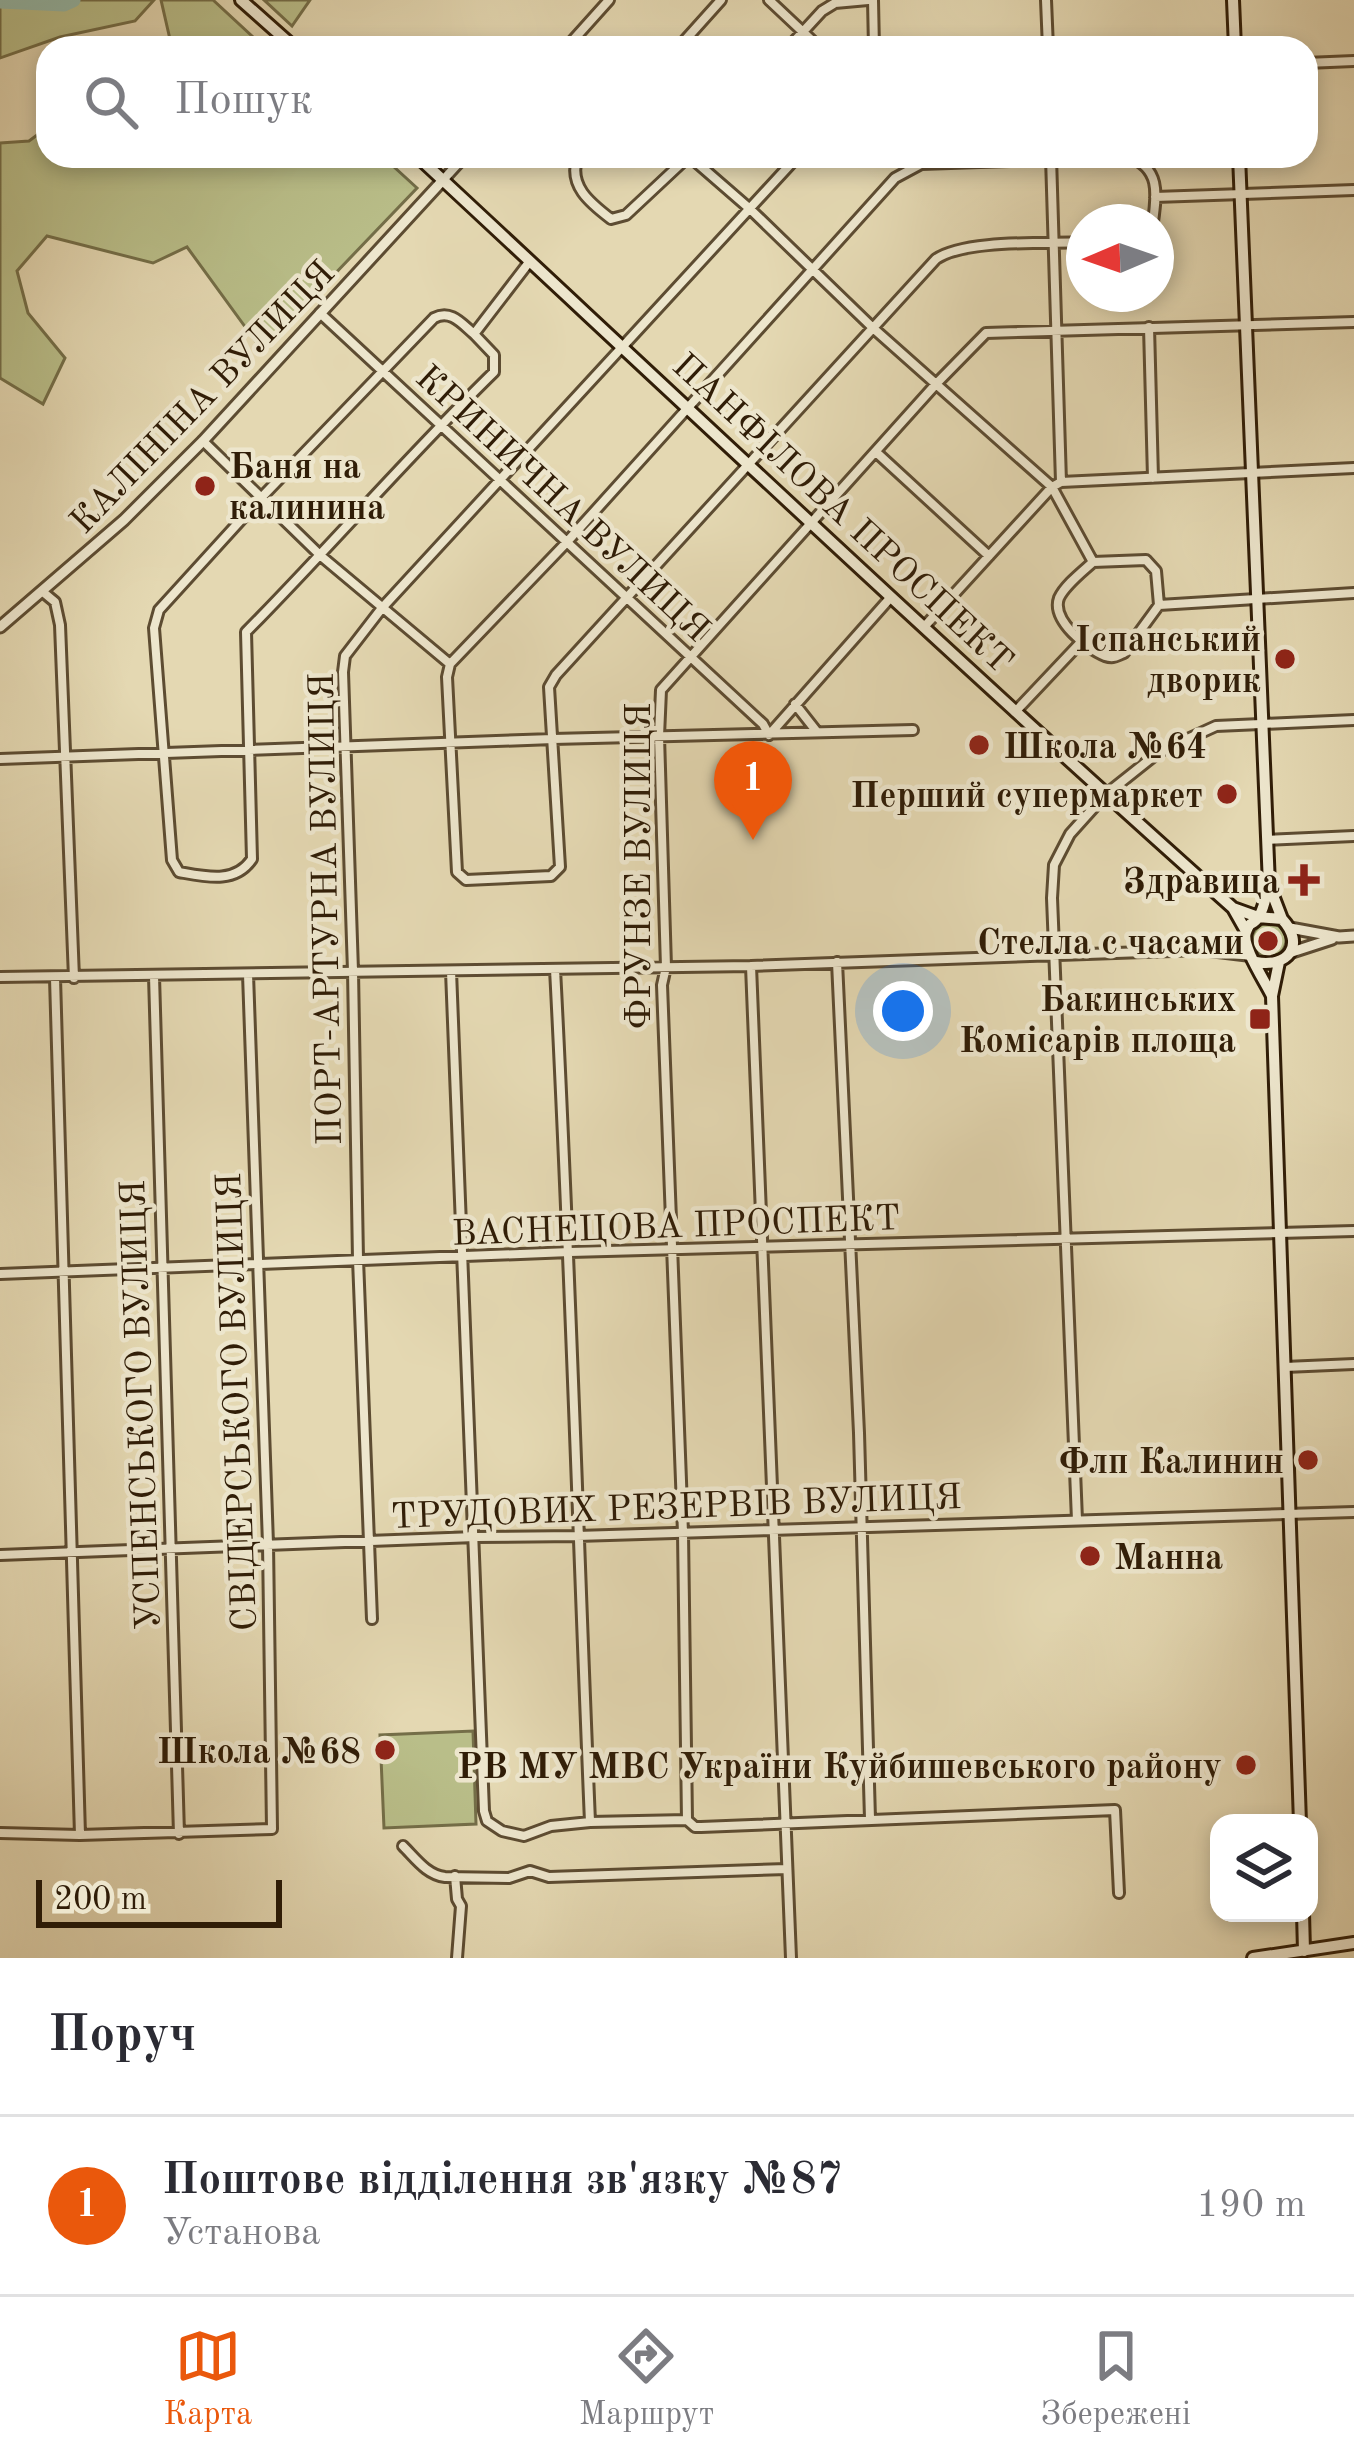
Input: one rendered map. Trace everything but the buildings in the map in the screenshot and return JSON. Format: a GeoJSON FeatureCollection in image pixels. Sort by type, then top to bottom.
{"type":"FeatureCollection","features":[{"type":"Feature","properties":{"kind":"main road"},"geometry":{"type":"LineString","coordinates":[[241,0],[282,36]]}},
{"type":"Feature","properties":{"kind":"main road"},"geometry":{"type":"LineString","coordinates":[[1233,0],[1234,36]]}},
{"type":"Feature","properties":{"kind":"main road","name":"ПАНФІЛОВА ПРОСПЕКТ"},"geometry":{"type":"LineString","coordinates":[[430,168],[1105,795],[1233,908],[1258,917]]}},
{"type":"Feature","properties":{"kind":"main road"},"geometry":{"type":"LineString","coordinates":[[1239,168],[1269,886],[1258,917],[1245,934],[1245,947],[1272,996]]}},
{"type":"Feature","properties":{"kind":"main road"},"geometry":{"type":"LineString","coordinates":[[1269,886],[1294,940],[1292,952],[1280,962],[1272,996],[1300,1814]]}},
{"type":"Feature","properties":{"kind":"main road","name":"ПАНФІЛОВА ПРОСПЕКТ"},"geometry":{"type":"LineString","coordinates":[[1233,908],[1245,934]]}},
{"type":"Feature","properties":{"kind":"main road"},"geometry":{"type":"LineString","coordinates":[[1258,917],[1286,923]]}},
{"type":"Feature","properties":{"kind":"main road"},"geometry":{"type":"LineString","coordinates":[[1253,959],[1280,962]]}},
{"type":"Feature","properties":{"kind":"main road"},"geometry":{"type":"LineString","coordinates":[[1303,1922],[1304,1951]]}},
{"type":"Feature","properties":{"kind":"main road"},"geometry":{"type":"LineString","coordinates":[[1253,1958],[1354,1943]]}},
{"type":"Feature","properties":{"kind":"street"},"geometry":{"type":"LineString","coordinates":[[577,36],[609,0]]}},
{"type":"Feature","properties":{"kind":"street"},"geometry":{"type":"LineString","coordinates":[[689,36],[722,0]]}},
{"type":"Feature","properties":{"kind":"street"},"geometry":{"type":"LineString","coordinates":[[769,0],[807,36]]}},
{"type":"Feature","properties":{"kind":"street"},"geometry":{"type":"LineString","coordinates":[[799,36],[835,3],[870,0],[873,36]]}},
{"type":"Feature","properties":{"kind":"street"},"geometry":{"type":"LineString","coordinates":[[1046,0],[1048,36]]}},
{"type":"Feature","properties":{"kind":"street"},"geometry":{"type":"LineString","coordinates":[[1318,62],[1354,61]]}},
{"type":"Feature","properties":{"kind":"street","name":"КАЛІНІНА ВУЛИЦЯ"},"geometry":{"type":"LineString","coordinates":[[0,627],[107,537],[203,441],[454,168]]}},
{"type":"Feature","properties":{"kind":"street"},"geometry":{"type":"LineString","coordinates":[[573,168],[576,182],[590,202],[611,219],[626,215],[676,168]]}},
{"type":"Feature","properties":{"kind":"street"},"geometry":{"type":"LineString","coordinates":[[703,168],[873,328],[1056,484],[1093,562]]}},
{"type":"Feature","properties":{"kind":"street","name":"ПОРТ-АРТУРНА ВУЛИЦЯ"},"geometry":{"type":"LineString","coordinates":[[372,1618],[358,1259],[345,656],[382,608],[786,168]]}},
{"type":"Feature","properties":{"kind":"street"},"geometry":{"type":"LineString","coordinates":[[909,168],[450,664],[457,872],[466,880],[551,876],[560,867],[549,687],[556,675],[936,260],[948,251],[967,247],[1066,243]]}},
{"type":"Feature","properties":{"kind":"street"},"geometry":{"type":"LineString","coordinates":[[924,627],[1056,484],[1051,168]]}},
{"type":"Feature","properties":{"kind":"street"},"geometry":{"type":"LineString","coordinates":[[1149,168],[1154,204]]}},
{"type":"Feature","properties":{"kind":"street"},"geometry":{"type":"LineString","coordinates":[[1155,197],[1354,190]]}},
{"type":"Feature","properties":{"kind":"street"},"geometry":{"type":"LineString","coordinates":[[474,334],[530,261]]}},
{"type":"Feature","properties":{"kind":"street","name":"КРИНИЧНА ВУЛИЦЯ"},"geometry":{"type":"LineString","coordinates":[[320,313],[691,656],[769,735]]}},
{"type":"Feature","properties":{"kind":"street"},"geometry":{"type":"LineString","coordinates":[[438,315],[452,316],[474,334],[494,355],[494,372],[246,632],[252,859],[235,877],[179,872],[172,860],[162,754],[156,616],[381,370],[438,315]]}},
{"type":"Feature","properties":{"kind":"street","name":"ФРУНЗЕ ВУЛИЦЯ"},"geometry":{"type":"LineString","coordinates":[[687,1820],[683,1533],[662,985],[666,968],[661,691],[986,333],[1354,322]]}},
{"type":"Feature","properties":{"kind":"street"},"geometry":{"type":"LineString","coordinates":[[1149,327],[1153,478]]}},
{"type":"Feature","properties":{"kind":"street"},"geometry":{"type":"LineString","coordinates":[[203,441],[321,556],[450,664]]}},
{"type":"Feature","properties":{"kind":"street"},"geometry":{"type":"LineString","coordinates":[[876,452],[989,556]]}},
{"type":"Feature","properties":{"kind":"street"},"geometry":{"type":"LineString","coordinates":[[1056,484],[1354,468]]}},
{"type":"Feature","properties":{"kind":"street"},"geometry":{"type":"LineString","coordinates":[[1093,562],[1149,562],[1156,571],[1159,605],[1120,656],[1104,656],[1060,620],[1058,602],[1093,562]]}},
{"type":"Feature","properties":{"kind":"street"},"geometry":{"type":"LineString","coordinates":[[43,592],[58,610],[74,978]]}},
{"type":"Feature","properties":{"kind":"street"},"geometry":{"type":"LineString","coordinates":[[1159,605],[1354,593]]}},
{"type":"Feature","properties":{"kind":"street"},"geometry":{"type":"LineString","coordinates":[[769,735],[891,597]]}},
{"type":"Feature","properties":{"kind":"street"},"geometry":{"type":"LineString","coordinates":[[1016,712],[1082,641]]}},
{"type":"Feature","properties":{"kind":"street"},"geometry":{"type":"LineString","coordinates":[[795,704],[818,734]]}},
{"type":"Feature","properties":{"kind":"street"},"geometry":{"type":"LineString","coordinates":[[1077,1520],[1054,865],[1070,834],[1105,795],[1159,752],[1216,726],[1354,720]]}},
{"type":"Feature","properties":{"kind":"street"},"geometry":{"type":"LineString","coordinates":[[0,759],[914,730]]}},
{"type":"Feature","properties":{"kind":"street"},"geometry":{"type":"LineString","coordinates":[[1267,840],[1354,836]]}},
{"type":"Feature","properties":{"kind":"street"},"geometry":{"type":"LineString","coordinates":[[1286,923],[1339,937]]}},
{"type":"Feature","properties":{"kind":"street"},"geometry":{"type":"LineString","coordinates":[[1201,950],[1245,934]]}},
{"type":"Feature","properties":{"kind":"street"},"geometry":{"type":"LineString","coordinates":[[1292,952],[1354,936]]}},
{"type":"Feature","properties":{"kind":"street"},"geometry":{"type":"LineString","coordinates":[[0,977],[666,968],[1201,950],[1253,959]]}},
{"type":"Feature","properties":{"kind":"street"},"geometry":{"type":"LineString","coordinates":[[837,962],[870,1819]]}},
{"type":"Feature","properties":{"kind":"street"},"geometry":{"type":"LineString","coordinates":[[751,966],[791,1958]]}},
{"type":"Feature","properties":{"kind":"street"},"geometry":{"type":"LineString","coordinates":[[555,969],[590,1822]]}},
{"type":"Feature","properties":{"kind":"street"},"geometry":{"type":"LineString","coordinates":[[451,971],[487,1821],[524,1836],[551,1826],[590,1822],[687,1820],[701,1827],[1115,1810],[1119,1893]]}},
{"type":"Feature","properties":{"kind":"street","name":"СВІДЕРСЬКОГО ВУЛИЦЯ"},"geometry":{"type":"LineString","coordinates":[[178,1834],[272,1829],[268,1544],[248,974]]}},
{"type":"Feature","properties":{"kind":"street","name":"УСПЕНСЬКОГО ВУЛИЦЯ"},"geometry":{"type":"LineString","coordinates":[[154,976],[178,1834]]}},
{"type":"Feature","properties":{"kind":"street"},"geometry":{"type":"LineString","coordinates":[[55,977],[80,1835]]}},
{"type":"Feature","properties":{"kind":"street","name":"ВАСНЕЦОВА ПРОСПЕКТ"},"geometry":{"type":"LineString","coordinates":[[0,1274],[570,1252],[1354,1232]]}},
{"type":"Feature","properties":{"kind":"street"},"geometry":{"type":"LineString","coordinates":[[1285,1367],[1354,1364]]}},
{"type":"Feature","properties":{"kind":"street","name":"ТРУДОВИХ РЕЗЕРВІВ ВУЛИЦЯ"},"geometry":{"type":"LineString","coordinates":[[0,1555],[1354,1512]]}},
{"type":"Feature","properties":{"kind":"street"},"geometry":{"type":"LineString","coordinates":[[0,1833],[178,1834]]}},
{"type":"Feature","properties":{"kind":"street"},"geometry":{"type":"LineString","coordinates":[[403,1846],[436,1876],[787,1870]]}},
{"type":"Feature","properties":{"kind":"street"},"geometry":{"type":"LineString","coordinates":[[455,1876],[461,1906],[458,1958]]}},
{"type":"Feature","properties":{"kind":"green space"},"geometry":{"type":"Polygon","coordinates":[[[0,0],[154,0],[135,21],[65,36],[36,36],[36,45],[0,58],[0,0]]]}},
{"type":"Feature","properties":{"kind":"green space"},"geometry":{"type":"Polygon","coordinates":[[[161,0],[213,0],[252,36],[169,36],[161,0]]]}},
{"type":"Feature","properties":{"kind":"green space"},"geometry":{"type":"Polygon","coordinates":[[[264,0],[310,0],[292,26],[264,0]]]}},
{"type":"Feature","properties":{"kind":"green space"},"geometry":{"type":"Polygon","coordinates":[[[36,136],[36,168],[395,168],[417,188],[262,350],[187,247],[153,263],[47,236],[17,271],[28,313],[65,358],[43,404],[0,378],[0,143],[29,141],[36,136]]]}},
{"type":"Feature","properties":{"kind":"green space"},"geometry":{"type":"Polygon","coordinates":[[[1269,923],[1281,928],[1286,940],[1281,952],[1269,957],[1257,952],[1252,940],[1257,928],[1269,923]]]}},
{"type":"Feature","properties":{"kind":"green space"},"geometry":{"type":"Polygon","coordinates":[[[473,1731],[476,1824],[384,1828],[380,1735],[473,1731]]]}},
{"type":"Feature","properties":{"kind":"waterway"},"geometry":{"type":"LineString","coordinates":[[0,1],[64,4],[73,0]]}},
{"type":"Feature","properties":{"kind":"place","name":"Баня на калинина"},"geometry":{"type":"Point","coordinates":[205,486]}},
{"type":"Feature","properties":{"kind":"place","name":"Іспанський дворик"},"geometry":{"type":"Point","coordinates":[1285,659]}},
{"type":"Feature","properties":{"kind":"place","name":"Школа №64"},"geometry":{"type":"Point","coordinates":[979,745]}},
{"type":"Feature","properties":{"kind":"place","name":"Перший супермаркет"},"geometry":{"type":"Point","coordinates":[1227,794]}},
{"type":"Feature","properties":{"kind":"place","name":"Поштове відділення зв'язку №87"},"geometry":{"type":"Point","coordinates":[753,840]}},
{"type":"Feature","properties":{"kind":"place","name":"Здравица"},"geometry":{"type":"Point","coordinates":[1304,880]}},
{"type":"Feature","properties":{"kind":"place","name":"Стелла с часами"},"geometry":{"type":"Point","coordinates":[1268,941]}},
{"type":"Feature","properties":{"kind":"place","name":"Бакинських Комісарів площа"},"geometry":{"type":"Point","coordinates":[1260,1019]}},
{"type":"Feature","properties":{"kind":"place","name":"Флп Калинин"},"geometry":{"type":"Point","coordinates":[1308,1460]}},
{"type":"Feature","properties":{"kind":"place","name":"Манна"},"geometry":{"type":"Point","coordinates":[1090,1556]}},
{"type":"Feature","properties":{"kind":"place","name":"Школа №68"},"geometry":{"type":"Point","coordinates":[385,1750]}},
{"type":"Feature","properties":{"kind":"place","name":"РВ МУ МВС України Куйбишевського району"},"geometry":{"type":"Point","coordinates":[1246,1765]}}]}
